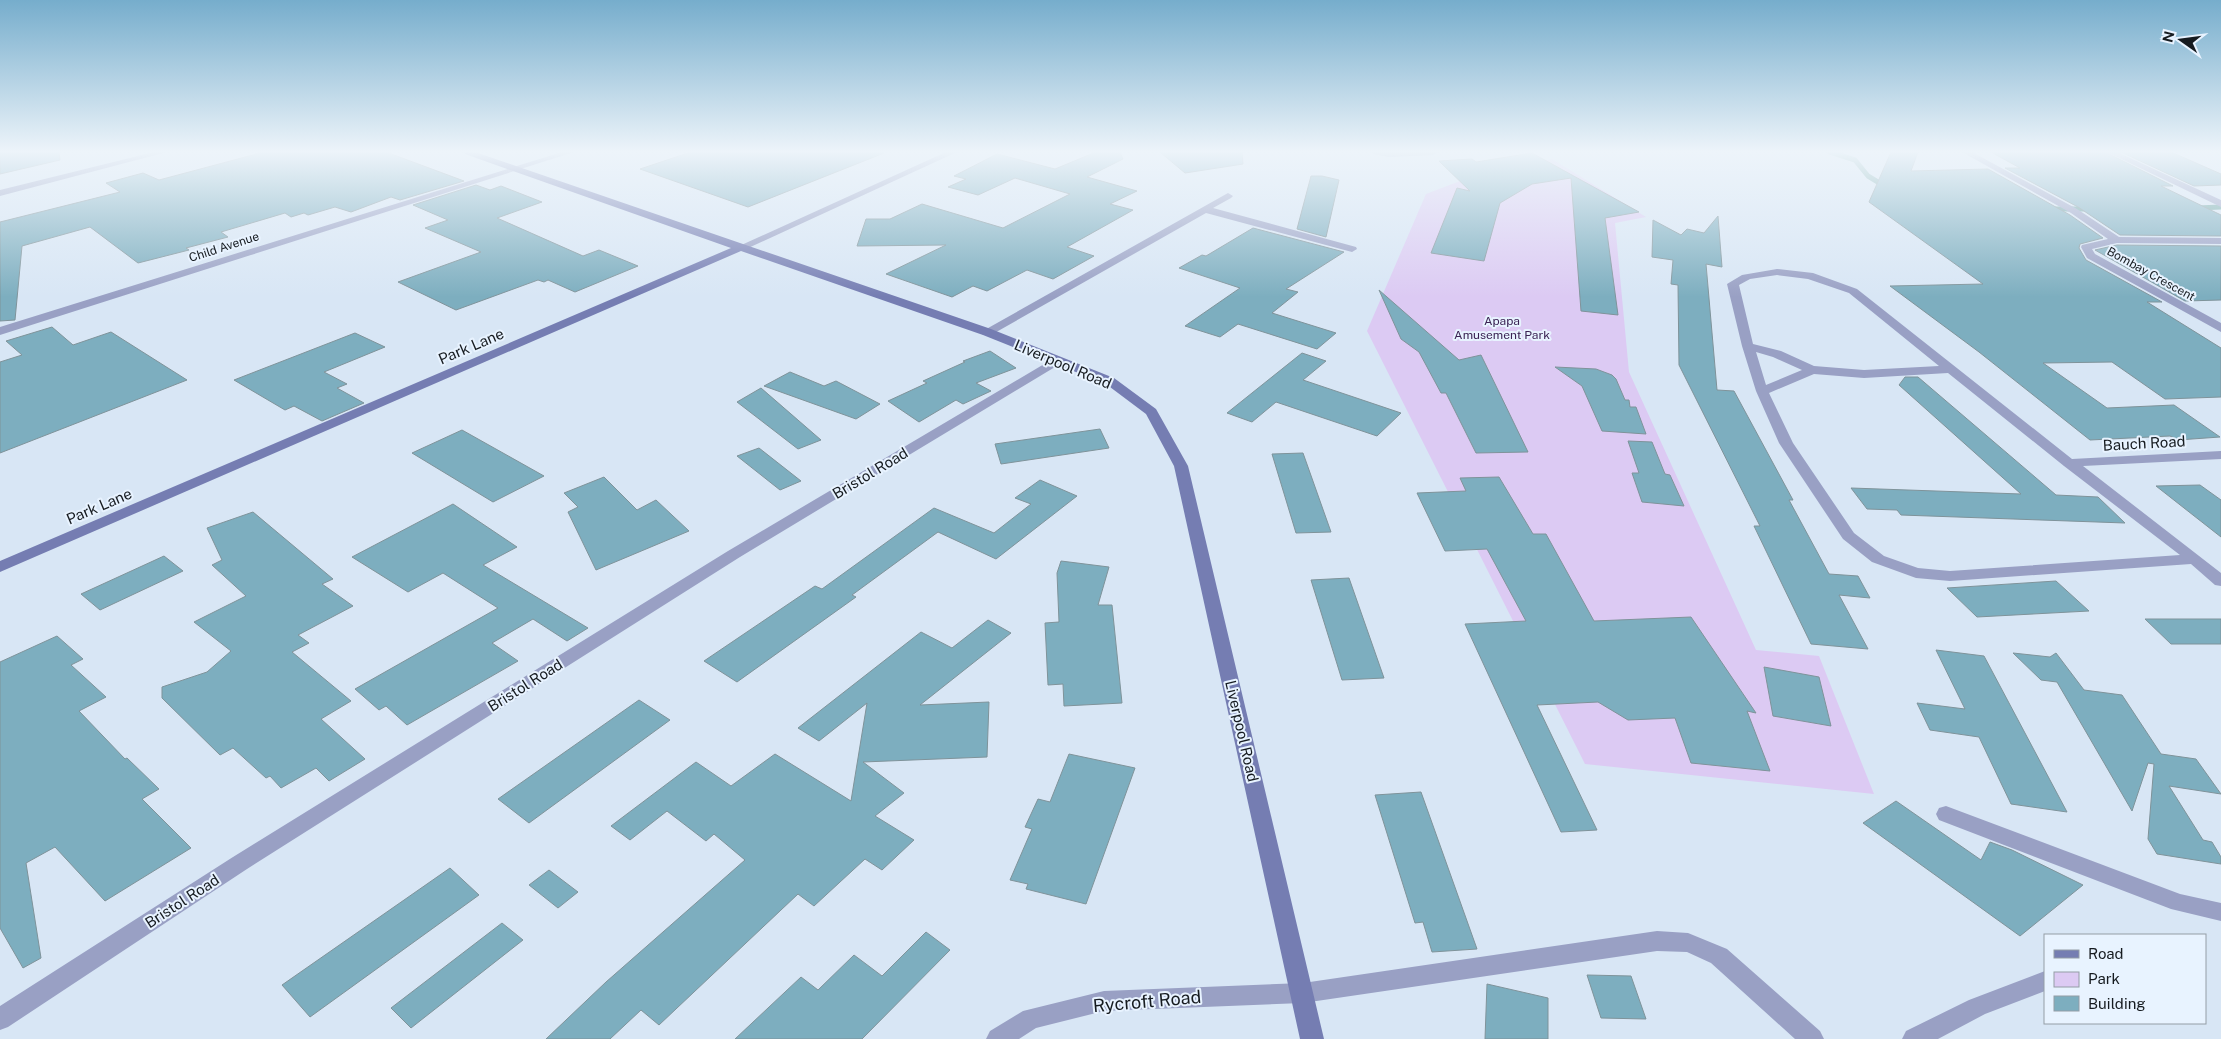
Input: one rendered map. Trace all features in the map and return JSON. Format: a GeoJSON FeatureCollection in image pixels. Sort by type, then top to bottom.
{"type":"FeatureCollection","features":[{"type":"Feature","properties":{"kind":"main road","name":"Liverpool Road"},"geometry":{"type":"LineString","coordinates":[[605,200],[987,332],[1110,381],[1151,412],[1181,466],[1312,1039]]}},
{"type":"Feature","properties":{"kind":"main road","name":"Park Lane"},"geometry":{"type":"LineString","coordinates":[[0,566],[742,247]]}},
{"type":"Feature","properties":{"kind":"street","name":"Child Avenue"},"geometry":{"type":"LineString","coordinates":[[0,331],[412,200]]}},
{"type":"Feature","properties":{"kind":"street","name":"Park Lane"},"geometry":{"type":"LineString","coordinates":[[742,247],[845,200]]}},
{"type":"Feature","properties":{"kind":"street"},"geometry":{"type":"LineString","coordinates":[[987,332],[1220,200]]}},
{"type":"Feature","properties":{"kind":"street"},"geometry":{"type":"LineString","coordinates":[[2055,200],[2117,240]]}},
{"type":"Feature","properties":{"kind":"street"},"geometry":{"type":"LineString","coordinates":[[1204,210],[1352,249]]}},
{"type":"Feature","properties":{"kind":"street","name":"Bombay Crescent"},"geometry":{"type":"LineString","coordinates":[[2221,241],[2117,240],[2086,247],[2091,256],[2221,328]]}},
{"type":"Feature","properties":{"kind":"street"},"geometry":{"type":"LineString","coordinates":[[2195,559],[1950,576],[1916,573],[1878,559],[1848,536],[1786,443],[1762,392],[1748,346],[1733,284],[1743,277],[1766,272],[1802,274],[1831,280],[1853,291],[2069,463],[2195,559],[2221,581]]}},
{"type":"Feature","properties":{"kind":"street"},"geometry":{"type":"LineString","coordinates":[[1748,346],[1777,354],[1812,370],[1864,374],[1952,370]]}},
{"type":"Feature","properties":{"kind":"street","name":"Bristol Road"},"geometry":{"type":"LineString","coordinates":[[0,1019],[240,863],[734,554],[1056,361]]}},
{"type":"Feature","properties":{"kind":"street"},"geometry":{"type":"LineString","coordinates":[[1762,392],[1812,370]]}},
{"type":"Feature","properties":{"kind":"street","name":"Bauch Road"},"geometry":{"type":"LineString","coordinates":[[2069,463],[2221,455]]}},
{"type":"Feature","properties":{"kind":"street"},"geometry":{"type":"LineString","coordinates":[[1946,814],[2179,903],[2221,912]]}},
{"type":"Feature","properties":{"kind":"street","name":"Rycroft Road"},"geometry":{"type":"LineString","coordinates":[[998,1039],[1031,1019],[1104,1001],[1303,993],[1656,941],[1688,942],[1720,956],[1812,1039]]}},
{"type":"Feature","properties":{"kind":"street"},"geometry":{"type":"LineString","coordinates":[[1914,1039],[1977,1007],[2044,981]]}},
{"type":"Feature","properties":{"kind":"green space","name":"Apapa Amusement Park"},"geometry":{"type":"Polygon","coordinates":[[[1423,200],[1619,200],[1646,217],[1615,223],[1629,372],[1756,650],[1819,656],[1874,794],[1585,764],[1367,331],[1423,200]]]}},
{"type":"Feature","properties":{"kind":"building"},"geometry":{"type":"Polygon","coordinates":[[[86,200],[382,200],[351,212],[335,207],[308,215],[304,213],[291,217],[285,213],[221,232],[228,237],[186,248],[189,250],[138,263],[90,227],[22,246],[15,320],[0,321],[0,222],[86,200]]]}},
{"type":"Feature","properties":{"kind":"building"},"geometry":{"type":"Polygon","coordinates":[[[427,200],[538,200],[542,202],[497,218],[583,256],[599,250],[638,266],[575,292],[548,280],[544,282],[538,280],[456,310],[398,282],[481,252],[425,228],[448,220],[413,205],[427,200]]]}},
{"type":"Feature","properties":{"kind":"building"},"geometry":{"type":"Polygon","coordinates":[[[729,200],[764,200],[748,207],[729,200]]]}},
{"type":"Feature","properties":{"kind":"building"},"geometry":{"type":"Polygon","coordinates":[[[1057,200],[1117,200],[1110,204],[1133,210],[1067,247],[1094,256],[1053,279],[1027,270],[987,291],[973,286],[952,297],[886,274],[946,245],[857,246],[866,219],[890,219],[922,204],[1003,228],[1057,200]]]}},
{"type":"Feature","properties":{"kind":"building"},"geometry":{"type":"Polygon","coordinates":[[[1305,200],[1334,200],[1326,237],[1297,229],[1305,200]]]}},
{"type":"Feature","properties":{"kind":"building"},"geometry":{"type":"Polygon","coordinates":[[[1452,200],[1504,200],[1500,203],[1484,261],[1431,253],[1452,200]]]}},
{"type":"Feature","properties":{"kind":"building"},"geometry":{"type":"Polygon","coordinates":[[[1573,200],[1618,200],[1639,212],[1605,218],[1618,315],[1581,311],[1573,200]]]}},
{"type":"Feature","properties":{"kind":"building"},"geometry":{"type":"Polygon","coordinates":[[[1870,200],[2044,200],[2070,215],[2103,238],[2080,244],[2079,248],[2086,260],[2162,302],[2147,302],[2221,348],[2221,397],[2165,399],[2112,362],[2043,363],[2107,408],[2174,405],[2220,437],[2178,440],[2170,436],[2090,440],[1979,352],[1890,286],[1983,284],[1869,202],[1870,200]]]}},
{"type":"Feature","properties":{"kind":"building"},"geometry":{"type":"Polygon","coordinates":[[[2066,200],[2191,200],[2221,215],[2221,236],[2120,235],[2066,200]]]}},
{"type":"Feature","properties":{"kind":"building"},"geometry":{"type":"Polygon","coordinates":[[[1718,216],[1722,267],[1706,264],[1717,390],[1734,391],[1793,500],[1789,500],[1829,574],[1858,576],[1870,598],[1839,595],[1868,649],[1811,644],[1754,526],[1760,526],[1679,365],[1678,285],[1671,284],[1673,260],[1652,257],[1653,220],[1681,235],[1687,229],[1704,233],[1718,216]]]}},
{"type":"Feature","properties":{"kind":"building"},"geometry":{"type":"Polygon","coordinates":[[[1253,228],[1344,252],[1286,289],[1298,292],[1272,313],[1336,333],[1317,349],[1238,324],[1220,337],[1185,326],[1240,288],[1179,268],[1202,255],[1206,256],[1253,228]]]}},
{"type":"Feature","properties":{"kind":"building"},"geometry":{"type":"Polygon","coordinates":[[[2117,245],[2221,246],[2221,300],[2185,301],[2095,250],[2117,245]]]}},
{"type":"Feature","properties":{"kind":"building"},"geometry":{"type":"Polygon","coordinates":[[[1379,290],[1459,360],[1481,355],[1528,452],[1476,453],[1446,393],[1441,393],[1419,352],[1401,339],[1379,290]]]}},
{"type":"Feature","properties":{"kind":"building"},"geometry":{"type":"Polygon","coordinates":[[[52,327],[73,345],[111,332],[187,380],[0,453],[0,362],[22,355],[6,341],[52,327]]]}},
{"type":"Feature","properties":{"kind":"building"},"geometry":{"type":"Polygon","coordinates":[[[355,333],[385,347],[324,372],[347,384],[337,388],[364,403],[322,421],[294,406],[285,410],[234,380],[355,333]]]}},
{"type":"Feature","properties":{"kind":"building"},"geometry":{"type":"Polygon","coordinates":[[[990,351],[1016,368],[976,383],[991,391],[963,404],[956,400],[919,422],[888,401],[927,383],[923,381],[965,362],[963,361],[990,351]]]}},
{"type":"Feature","properties":{"kind":"building"},"geometry":{"type":"Polygon","coordinates":[[[1302,353],[1326,361],[1303,380],[1401,413],[1377,436],[1276,402],[1252,422],[1227,413],[1302,353]]]}},
{"type":"Feature","properties":{"kind":"building"},"geometry":{"type":"Polygon","coordinates":[[[1555,367],[1596,369],[1612,375],[1616,379],[1625,400],[1629,400],[1630,407],[1636,407],[1646,434],[1602,431],[1582,386],[1555,367]]]}},
{"type":"Feature","properties":{"kind":"building"},"geometry":{"type":"Polygon","coordinates":[[[790,372],[824,386],[836,381],[880,404],[856,419],[764,386],[790,372]]]}},
{"type":"Feature","properties":{"kind":"building"},"geometry":{"type":"Polygon","coordinates":[[[1905,377],[1918,377],[2056,495],[2098,497],[2125,523],[1901,515],[1897,510],[1867,509],[1851,488],[2021,494],[1899,385],[1905,377]]]}},
{"type":"Feature","properties":{"kind":"building"},"geometry":{"type":"Polygon","coordinates":[[[761,388],[821,440],[798,449],[737,402],[761,388]]]}},
{"type":"Feature","properties":{"kind":"building"},"geometry":{"type":"Polygon","coordinates":[[[1100,429],[1109,448],[1001,464],[995,444],[1100,429]]]}},
{"type":"Feature","properties":{"kind":"building"},"geometry":{"type":"Polygon","coordinates":[[[462,430],[544,476],[493,502],[412,453],[462,430]]]}},
{"type":"Feature","properties":{"kind":"building"},"geometry":{"type":"Polygon","coordinates":[[[1628,441],[1652,442],[1665,474],[1670,475],[1684,506],[1642,502],[1632,473],[1639,473],[1628,441]]]}},
{"type":"Feature","properties":{"kind":"building"},"geometry":{"type":"Polygon","coordinates":[[[759,448],[801,481],[780,490],[737,456],[759,448]]]}},
{"type":"Feature","properties":{"kind":"building"},"geometry":{"type":"Polygon","coordinates":[[[1303,453],[1331,532],[1296,533],[1272,454],[1303,453]]]}},
{"type":"Feature","properties":{"kind":"building"},"geometry":{"type":"Polygon","coordinates":[[[604,477],[637,510],[656,500],[689,531],[596,570],[568,512],[578,507],[564,493],[604,477]]]}},
{"type":"Feature","properties":{"kind":"building"},"geometry":{"type":"Polygon","coordinates":[[[1499,477],[1533,534],[1546,534],[1594,621],[1691,617],[1756,713],[1747,711],[1770,771],[1691,763],[1675,718],[1628,720],[1598,702],[1537,705],[1597,830],[1561,832],[1465,624],[1526,621],[1487,549],[1445,551],[1417,493],[1466,491],[1460,478],[1499,477]]]}},
{"type":"Feature","properties":{"kind":"building"},"geometry":{"type":"Polygon","coordinates":[[[1040,480],[1077,496],[996,559],[938,532],[852,595],[856,597],[737,682],[704,661],[815,586],[822,589],[934,508],[994,533],[1031,504],[1015,498],[1040,480]]]}},
{"type":"Feature","properties":{"kind":"building"},"geometry":{"type":"Polygon","coordinates":[[[2200,485],[2221,500],[2221,537],[2156,486],[2200,485]]]}},
{"type":"Feature","properties":{"kind":"building"},"geometry":{"type":"Polygon","coordinates":[[[453,504],[517,547],[483,565],[588,628],[567,641],[533,619],[492,643],[518,661],[407,725],[386,706],[379,710],[355,689],[498,608],[443,573],[408,592],[352,557],[453,504]]]}},
{"type":"Feature","properties":{"kind":"building"},"geometry":{"type":"Polygon","coordinates":[[[253,512],[333,579],[322,584],[353,606],[298,635],[309,643],[292,652],[351,701],[321,719],[365,759],[329,781],[316,768],[281,788],[270,776],[266,778],[233,748],[220,755],[162,698],[162,687],[207,672],[231,651],[194,622],[246,596],[212,565],[222,560],[207,528],[253,512]]]}},
{"type":"Feature","properties":{"kind":"building"},"geometry":{"type":"Polygon","coordinates":[[[164,556],[183,571],[100,610],[81,594],[164,556]]]}},
{"type":"Feature","properties":{"kind":"building"},"geometry":{"type":"Polygon","coordinates":[[[1061,561],[1109,567],[1098,605],[1112,605],[1122,703],[1064,706],[1063,684],[1048,685],[1045,623],[1059,622],[1057,573],[1061,561]]]}},
{"type":"Feature","properties":{"kind":"building"},"geometry":{"type":"Polygon","coordinates":[[[1349,578],[1384,678],[1342,680],[1311,580],[1349,578]]]}},
{"type":"Feature","properties":{"kind":"building"},"geometry":{"type":"Polygon","coordinates":[[[2056,581],[2089,611],[1977,617],[1947,588],[2056,581]]]}},
{"type":"Feature","properties":{"kind":"building"},"geometry":{"type":"Polygon","coordinates":[[[2145,619],[2221,619],[2221,644],[2171,644],[2145,619]]]}},
{"type":"Feature","properties":{"kind":"building"},"geometry":{"type":"Polygon","coordinates":[[[988,620],[1011,633],[920,705],[989,702],[987,757],[863,762],[904,793],[875,816],[914,840],[882,870],[865,859],[814,906],[798,894],[659,1025],[641,1010],[610,1039],[546,1039],[606,982],[745,860],[714,834],[706,841],[667,811],[630,840],[611,826],[696,762],[731,786],[775,754],[851,801],[867,703],[819,741],[798,728],[921,632],[952,648],[988,620]]]}},
{"type":"Feature","properties":{"kind":"building"},"geometry":{"type":"Polygon","coordinates":[[[57,636],[83,659],[71,665],[106,697],[79,711],[125,759],[127,758],[159,789],[142,799],[191,848],[105,901],[55,847],[26,863],[41,958],[23,968],[0,928],[0,662],[57,636]]]}},
{"type":"Feature","properties":{"kind":"building"},"geometry":{"type":"Polygon","coordinates":[[[1936,650],[1984,656],[2067,812],[2011,804],[1979,737],[1930,730],[1917,703],[1965,709],[1936,650]]]}},
{"type":"Feature","properties":{"kind":"building"},"geometry":{"type":"Polygon","coordinates":[[[2013,653],[2050,657],[2056,653],[2084,690],[2122,695],[2161,754],[2196,759],[2221,794],[2169,786],[2203,840],[2212,842],[2221,857],[2221,864],[2157,854],[2148,839],[2154,764],[2148,763],[2132,811],[2057,682],[2041,680],[2013,653]]]}},
{"type":"Feature","properties":{"kind":"building"},"geometry":{"type":"Polygon","coordinates":[[[1764,667],[1819,677],[1831,726],[1773,716],[1764,667]]]}},
{"type":"Feature","properties":{"kind":"building"},"geometry":{"type":"Polygon","coordinates":[[[639,700],[670,720],[529,823],[498,799],[639,700]]]}},
{"type":"Feature","properties":{"kind":"building"},"geometry":{"type":"Polygon","coordinates":[[[1069,754],[1135,768],[1086,904],[1026,889],[1028,884],[1010,880],[1032,829],[1025,827],[1038,799],[1050,802],[1069,754]]]}},
{"type":"Feature","properties":{"kind":"building"},"geometry":{"type":"Polygon","coordinates":[[[1421,792],[1477,949],[1432,952],[1423,922],[1415,923],[1375,795],[1421,792]]]}},
{"type":"Feature","properties":{"kind":"building"},"geometry":{"type":"Polygon","coordinates":[[[1896,801],[1981,860],[1990,842],[2012,850],[2083,885],[2020,936],[1863,823],[1896,801]]]}},
{"type":"Feature","properties":{"kind":"building"},"geometry":{"type":"Polygon","coordinates":[[[450,868],[479,895],[310,1017],[282,985],[450,868]]]}},
{"type":"Feature","properties":{"kind":"building"},"geometry":{"type":"Polygon","coordinates":[[[549,870],[578,892],[558,908],[529,885],[549,870]]]}},
{"type":"Feature","properties":{"kind":"building"},"geometry":{"type":"Polygon","coordinates":[[[502,923],[523,940],[411,1028],[391,1008],[502,923]]]}},
{"type":"Feature","properties":{"kind":"building"},"geometry":{"type":"Polygon","coordinates":[[[926,932],[950,950],[862,1039],[735,1039],[801,977],[818,990],[854,955],[882,976],[926,932]]]}},
{"type":"Feature","properties":{"kind":"building"},"geometry":{"type":"Polygon","coordinates":[[[1587,975],[1631,976],[1646,1019],[1601,1018],[1587,975]]]}},
{"type":"Feature","properties":{"kind":"building"},"geometry":{"type":"Polygon","coordinates":[[[1487,984],[1548,998],[1548,1039],[1485,1039],[1487,984]]]}},
{"type":"Feature","properties":{"kind":"waterway"},"geometry":{"type":"LineString","coordinates":[[2197,208],[2221,207]]}},
{"type":"Feature","properties":{"kind":"waterway"},"geometry":{"type":"LineString","coordinates":[[2049,209],[2090,209]]}}]}
